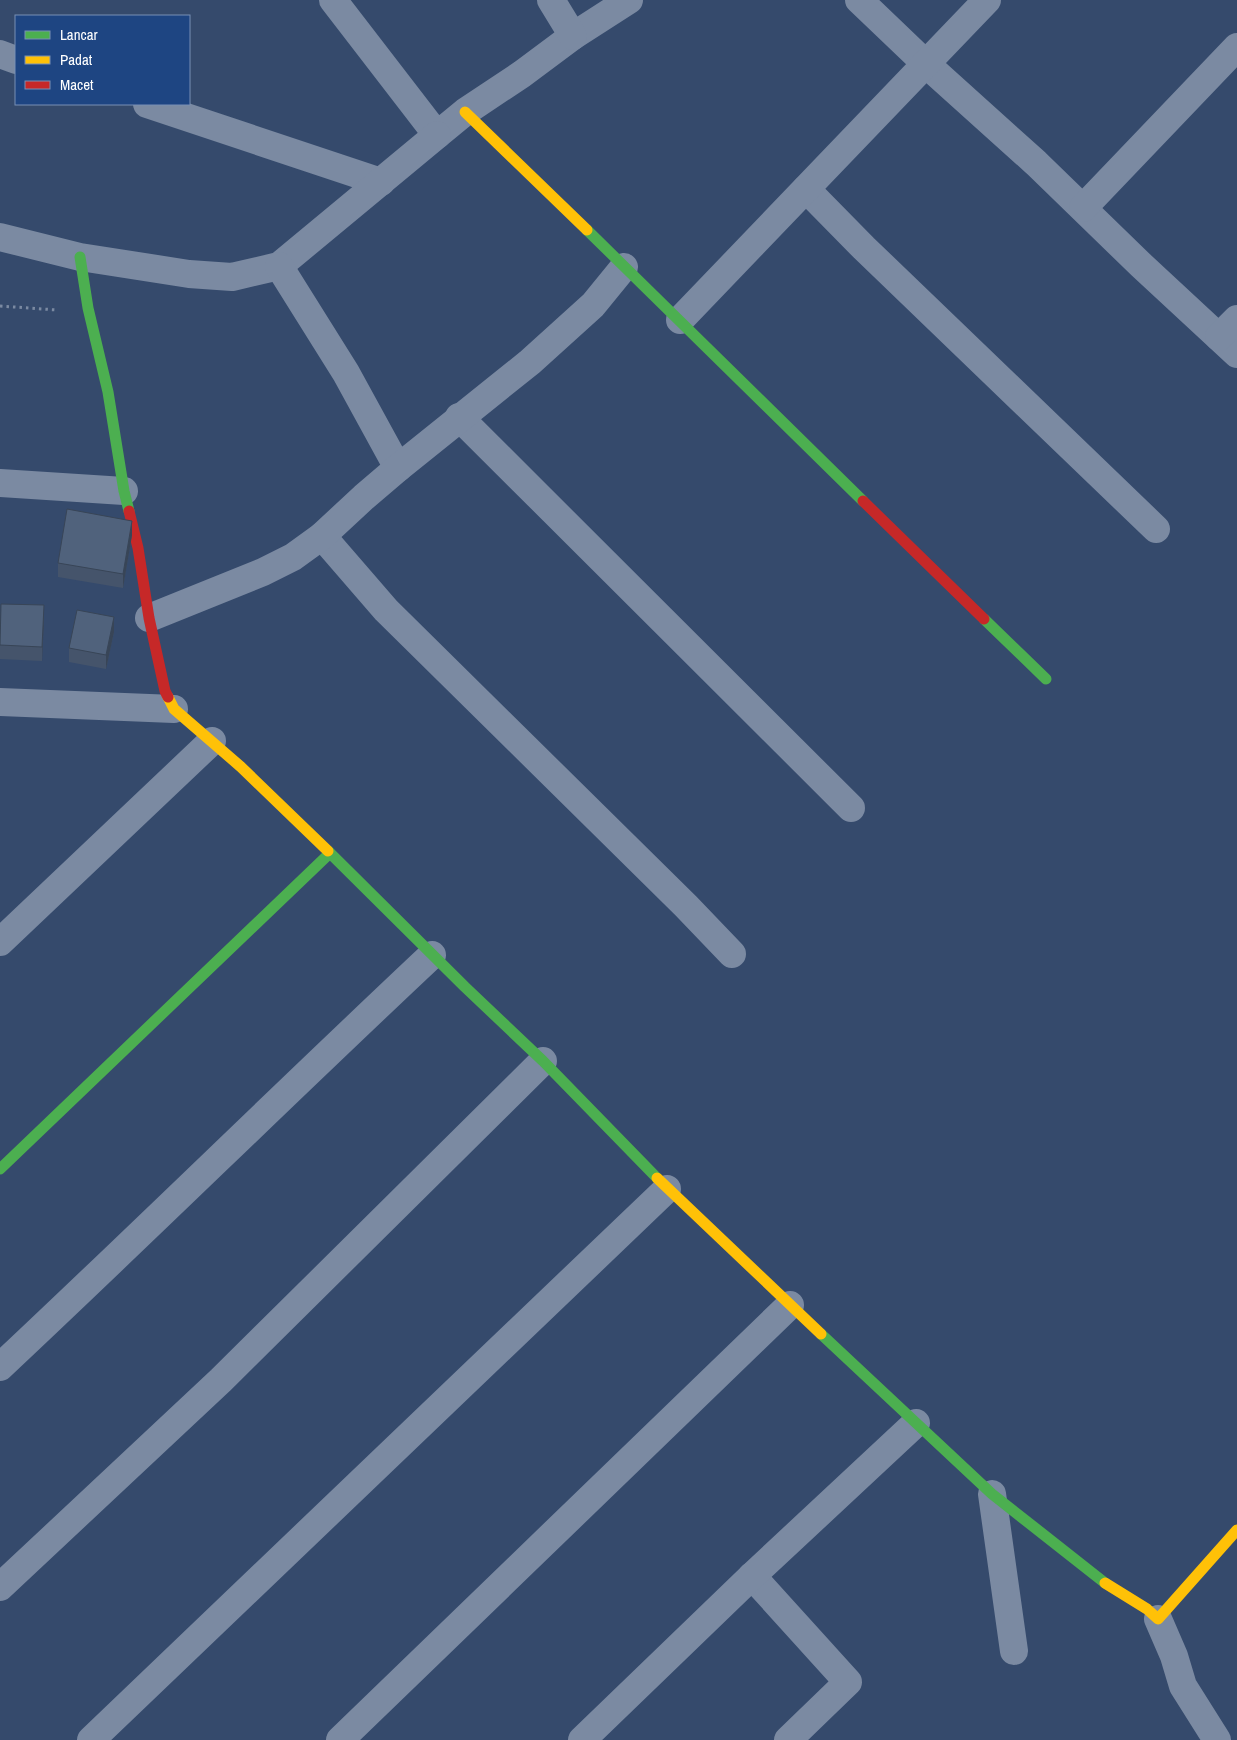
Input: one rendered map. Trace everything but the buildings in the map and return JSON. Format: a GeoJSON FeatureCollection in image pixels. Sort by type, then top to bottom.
{"type":"FeatureCollection","features":[{"type":"Feature","properties":{"kind":"street"},"geometry":{"type":"LineString","coordinates":[[333,0],[437,134]]}},
{"type":"Feature","properties":{"kind":"street"},"geometry":{"type":"LineString","coordinates":[[551,0],[573,36]]}},
{"type":"Feature","properties":{"kind":"street"},"geometry":{"type":"LineString","coordinates":[[0,237],[80,257],[189,274],[232,277],[279,266],[465,112],[522,74],[573,36],[629,0]]}},
{"type":"Feature","properties":{"kind":"street"},"geometry":{"type":"LineString","coordinates":[[859,0],[926,64],[1036,163],[1141,265],[1231,337]]}},
{"type":"Feature","properties":{"kind":"street"},"geometry":{"type":"LineString","coordinates":[[680,320],[987,0]]}},
{"type":"Feature","properties":{"kind":"street"},"geometry":{"type":"LineString","coordinates":[[1083,208],[1237,47]]}},
{"type":"Feature","properties":{"kind":"street"},"geometry":{"type":"LineString","coordinates":[[0,54],[15,60]]}},
{"type":"Feature","properties":{"kind":"street"},"geometry":{"type":"LineString","coordinates":[[150,105],[381,182]]}},
{"type":"Feature","properties":{"kind":"street"},"geometry":{"type":"LineString","coordinates":[[465,112],[1046,679]]}},
{"type":"Feature","properties":{"kind":"street"},"geometry":{"type":"LineString","coordinates":[[806,189],[864,248],[1156,529]]}},
{"type":"Feature","properties":{"kind":"street"},"geometry":{"type":"LineString","coordinates":[[80,257],[88,308],[108,392],[124,491],[138,548],[149,618],[162,682],[174,709],[212,741],[330,853],[432,955],[543,1061],[667,1189],[992,1494],[1106,1584],[1147,1609],[1158,1619],[1174,1656],[1184,1686],[1217,1740]]}},
{"type":"Feature","properties":{"kind":"street"},"geometry":{"type":"LineString","coordinates":[[279,266],[346,373],[398,468]]}},
{"type":"Feature","properties":{"kind":"street"},"geometry":{"type":"LineString","coordinates":[[149,618],[263,572],[293,557],[322,536],[398,468],[459,417],[530,362],[593,305],[624,267]]}},
{"type":"Feature","properties":{"kind":"street"},"geometry":{"type":"LineString","coordinates":[[459,417],[851,808]]}},
{"type":"Feature","properties":{"kind":"street"},"geometry":{"type":"LineString","coordinates":[[0,483],[124,491]]}},
{"type":"Feature","properties":{"kind":"street"},"geometry":{"type":"LineString","coordinates":[[322,536],[386,610],[686,906],[732,954]]}},
{"type":"Feature","properties":{"kind":"street"},"geometry":{"type":"LineString","coordinates":[[0,702],[174,709]]}},
{"type":"Feature","properties":{"kind":"street"},"geometry":{"type":"LineString","coordinates":[[0,942],[212,741]]}},
{"type":"Feature","properties":{"kind":"street"},"geometry":{"type":"LineString","coordinates":[[0,1170],[330,853]]}},
{"type":"Feature","properties":{"kind":"street"},"geometry":{"type":"LineString","coordinates":[[0,1367],[432,955]]}},
{"type":"Feature","properties":{"kind":"street"},"geometry":{"type":"LineString","coordinates":[[0,1587],[221,1380],[543,1061]]}},
{"type":"Feature","properties":{"kind":"street"},"geometry":{"type":"LineString","coordinates":[[91,1740],[667,1189]]}},
{"type":"Feature","properties":{"kind":"street"},"geometry":{"type":"LineString","coordinates":[[340,1740],[790,1305]]}},
{"type":"Feature","properties":{"kind":"street"},"geometry":{"type":"LineString","coordinates":[[582,1740],[752,1576],[916,1423]]}},
{"type":"Feature","properties":{"kind":"street"},"geometry":{"type":"LineString","coordinates":[[992,1494],[1014,1650]]}},
{"type":"Feature","properties":{"kind":"street"},"geometry":{"type":"LineString","coordinates":[[1158,1619],[1237,1530]]}},
{"type":"Feature","properties":{"kind":"street"},"geometry":{"type":"LineString","coordinates":[[752,1576],[848,1682],[788,1740]]}},
{"type":"Feature","properties":{"kind":"path"},"geometry":{"type":"LineString","coordinates":[[0,306],[56,310],[88,308]]}},
{"type":"Feature","properties":{"kind":"traffic: fast"},"geometry":{"type":"LineString","coordinates":[[587,230],[863,501]]}},
{"type":"Feature","properties":{"kind":"traffic: fast"},"geometry":{"type":"LineString","coordinates":[[80,257],[88,308],[108,392],[129,511]]}},
{"type":"Feature","properties":{"kind":"traffic: fast"},"geometry":{"type":"LineString","coordinates":[[984,619],[1046,679]]}},
{"type":"Feature","properties":{"kind":"traffic: fast"},"geometry":{"type":"LineString","coordinates":[[0,1169],[330,853],[328,851]]}},
{"type":"Feature","properties":{"kind":"traffic: fast"},"geometry":{"type":"LineString","coordinates":[[330,853],[465,987],[543,1061],[657,1178]]}},
{"type":"Feature","properties":{"kind":"traffic: fast"},"geometry":{"type":"LineString","coordinates":[[821,1334],[992,1494],[1105,1583]]}},
{"type":"Feature","properties":{"kind":"traffic: slow"},"geometry":{"type":"LineString","coordinates":[[465,112],[587,230]]}},
{"type":"Feature","properties":{"kind":"traffic: slow"},"geometry":{"type":"LineString","coordinates":[[168,697],[174,709],[241,767],[328,851]]}},
{"type":"Feature","properties":{"kind":"traffic: slow"},"geometry":{"type":"LineString","coordinates":[[657,1178],[821,1334]]}},
{"type":"Feature","properties":{"kind":"traffic: slow"},"geometry":{"type":"LineString","coordinates":[[1105,1583],[1147,1609],[1158,1619],[1237,1530]]}},
{"type":"Feature","properties":{"kind":"traffic: jam"},"geometry":{"type":"LineString","coordinates":[[863,501],[984,619]]}},
{"type":"Feature","properties":{"kind":"traffic: jam"},"geometry":{"type":"LineString","coordinates":[[129,511],[138,548],[149,618],[165,691],[168,697]]}}]}
